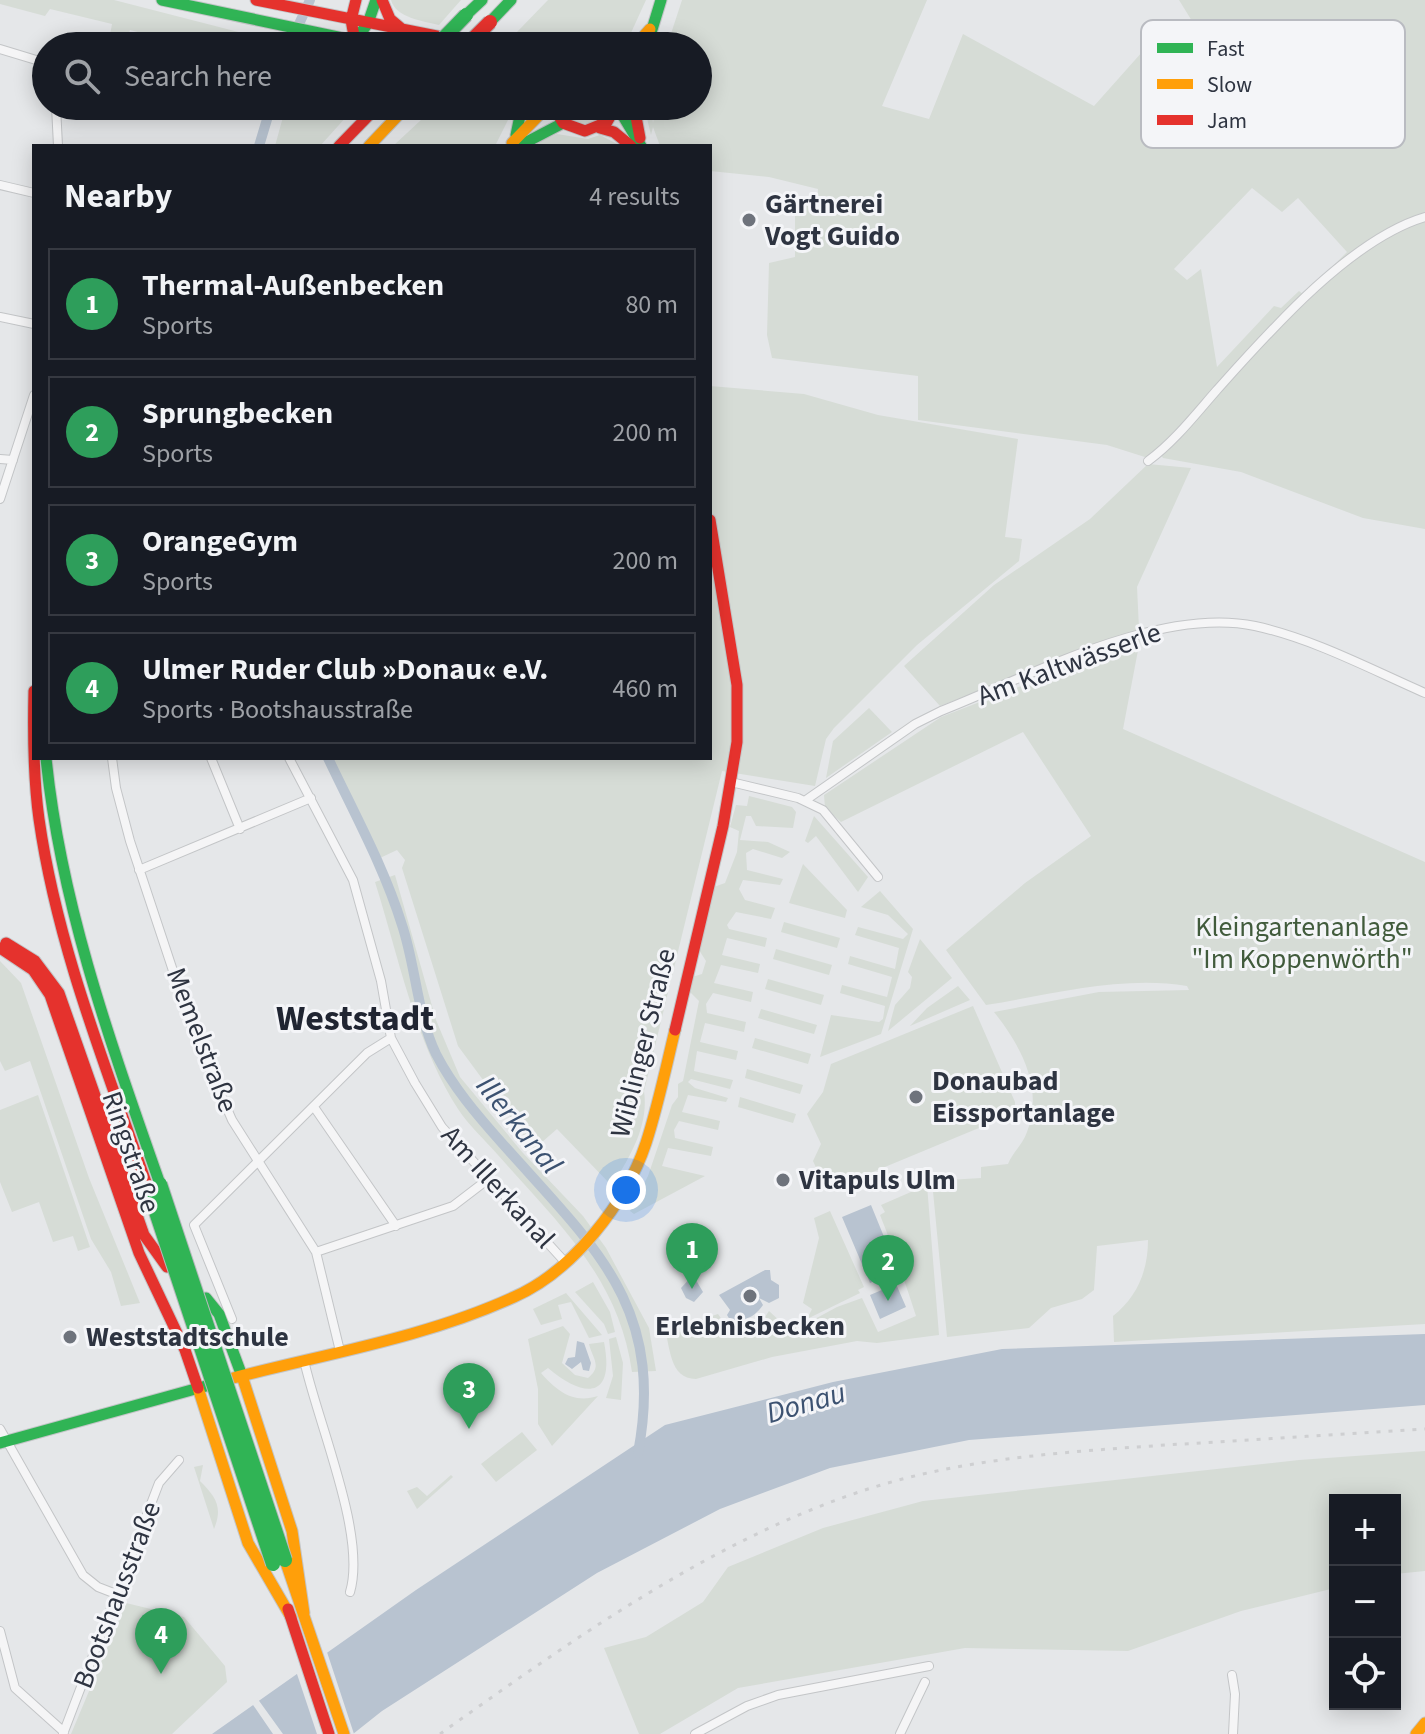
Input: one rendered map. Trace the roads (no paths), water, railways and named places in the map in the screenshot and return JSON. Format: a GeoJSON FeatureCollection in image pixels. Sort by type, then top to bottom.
{"type":"FeatureCollection","features":[{"type":"Feature","properties":{"kind":"main road"},"geometry":{"type":"LineString","coordinates":[[162,0],[313,32]]}},
{"type":"Feature","properties":{"kind":"main road"},"geometry":{"type":"LineString","coordinates":[[256,0],[414,32]]}},
{"type":"Feature","properties":{"kind":"main road"},"geometry":{"type":"LineString","coordinates":[[353,32],[351,20],[356,0]]}},
{"type":"Feature","properties":{"kind":"main road"},"geometry":{"type":"LineString","coordinates":[[362,32],[379,0]]}},
{"type":"Feature","properties":{"kind":"main road"},"geometry":{"type":"LineString","coordinates":[[379,0],[390,19],[403,30]]}},
{"type":"Feature","properties":{"kind":"main road"},"geometry":{"type":"LineString","coordinates":[[450,32],[482,0]]}},
{"type":"Feature","properties":{"kind":"main road"},"geometry":{"type":"LineString","coordinates":[[480,32],[511,0]]}},
{"type":"Feature","properties":{"kind":"main road"},"geometry":{"type":"LineString","coordinates":[[651,32],[661,0]]}},
{"type":"Feature","properties":{"kind":"main road"},"geometry":{"type":"LineString","coordinates":[[648,32],[653,26]]}},
{"type":"Feature","properties":{"kind":"main road"},"geometry":{"type":"LineString","coordinates":[[341,144],[364,120]]}},
{"type":"Feature","properties":{"kind":"main road"},"geometry":{"type":"LineString","coordinates":[[371,144],[394,120]]}},
{"type":"Feature","properties":{"kind":"main road"},"geometry":{"type":"LineString","coordinates":[[379,144],[394,120]]}},
{"type":"Feature","properties":{"kind":"main road"},"geometry":{"type":"LineString","coordinates":[[513,144],[520,120]]}},
{"type":"Feature","properties":{"kind":"main road"},"geometry":{"type":"LineString","coordinates":[[514,144],[537,120]]}},
{"type":"Feature","properties":{"kind":"main road"},"geometry":{"type":"LineString","coordinates":[[561,120],[577,131],[600,128],[614,132],[629,144]]}},
{"type":"Feature","properties":{"kind":"main road"},"geometry":{"type":"LineString","coordinates":[[600,128],[606,120]]}},
{"type":"Feature","properties":{"kind":"main road"},"geometry":{"type":"LineString","coordinates":[[625,120],[640,144]]}},
{"type":"Feature","properties":{"kind":"main road"},"geometry":{"type":"LineString","coordinates":[[636,120],[641,144]]}},
{"type":"Feature","properties":{"kind":"main road"},"geometry":{"type":"LineString","coordinates":[[515,144],[563,123]]}},
{"type":"Feature","properties":{"kind":"main road","name":"Wiblinger Straße"},"geometry":{"type":"LineString","coordinates":[[237,1377],[485,1310],[515,1297],[570,1258],[597,1229],[629,1181],[651,1128],[731,782],[738,726],[737,685],[712,532]]}},
{"type":"Feature","properties":{"kind":"main road"},"geometry":{"type":"LineString","coordinates":[[33,760],[42,841],[60,921],[154,1186],[279,1562],[344,1734]]}},
{"type":"Feature","properties":{"kind":"main road"},"geometry":{"type":"LineString","coordinates":[[46,760],[54,833],[72,910],[154,1186]]}},
{"type":"Feature","properties":{"kind":"main road","name":"Ringstraße"},"geometry":{"type":"LineString","coordinates":[[0,940],[35,961],[59,993],[144,1235],[167,1267]]}},
{"type":"Feature","properties":{"kind":"main road","name":"Ringstraße"},"geometry":{"type":"LineString","coordinates":[[0,948],[33,970],[50,995],[139,1253],[202,1387],[248,1543],[298,1615]]}},
{"type":"Feature","properties":{"kind":"main road"},"geometry":{"type":"LineString","coordinates":[[206,1298],[219,1314],[237,1377],[292,1531],[298,1615],[329,1734]]}},
{"type":"Feature","properties":{"kind":"main road"},"geometry":{"type":"LineString","coordinates":[[2,1438],[202,1387]]}},
{"type":"Feature","properties":{"kind":"main road"},"geometry":{"type":"LineString","coordinates":[[1416,1734],[1425,1723]]}},
{"type":"Feature","properties":{"kind":"street"},"geometry":{"type":"LineString","coordinates":[[0,49],[32,59]]}},
{"type":"Feature","properties":{"kind":"street"},"geometry":{"type":"LineString","coordinates":[[57,120],[58,144]]}},
{"type":"Feature","properties":{"kind":"street"},"geometry":{"type":"LineString","coordinates":[[0,185],[32,193]]}},
{"type":"Feature","properties":{"kind":"street"},"geometry":{"type":"LineString","coordinates":[[1148,461],[1328,278],[1375,240],[1425,217]]}},
{"type":"Feature","properties":{"kind":"street"},"geometry":{"type":"LineString","coordinates":[[0,317],[32,324]]}},
{"type":"Feature","properties":{"kind":"street"},"geometry":{"type":"LineString","coordinates":[[0,499],[32,401]]}},
{"type":"Feature","properties":{"kind":"street"},"geometry":{"type":"LineString","coordinates":[[0,459],[13,460]]}},
{"type":"Feature","properties":{"kind":"street","name":"Am Kaltwässerle"},"geometry":{"type":"LineString","coordinates":[[806,800],[915,724],[941,711],[1125,638],[1183,625],[1251,626],[1294,636],[1425,693]]}},
{"type":"Feature","properties":{"kind":"street","name":"Memelstraße"},"geometry":{"type":"LineString","coordinates":[[112,760],[116,788],[139,870],[213,1080],[258,1163],[316,1252],[340,1351]]}},
{"type":"Feature","properties":{"kind":"street"},"geometry":{"type":"LineString","coordinates":[[212,760],[240,829]]}},
{"type":"Feature","properties":{"kind":"street","name":"Am Illerkanal"},"geometry":{"type":"LineString","coordinates":[[290,760],[353,880],[381,981],[391,1038],[442,1127],[487,1180],[570,1258]]}},
{"type":"Feature","properties":{"kind":"street"},"geometry":{"type":"LineString","coordinates":[[731,782],[806,800],[823,810],[878,877]]}},
{"type":"Feature","properties":{"kind":"street"},"geometry":{"type":"LineString","coordinates":[[139,870],[311,798]]}},
{"type":"Feature","properties":{"kind":"street"},"geometry":{"type":"LineString","coordinates":[[232,1319],[194,1225],[367,1053],[391,1038]]}},
{"type":"Feature","properties":{"kind":"street"},"geometry":{"type":"LineString","coordinates":[[314,1107],[396,1226]]}},
{"type":"Feature","properties":{"kind":"street"},"geometry":{"type":"LineString","coordinates":[[316,1252],[453,1206],[487,1180]]}},
{"type":"Feature","properties":{"kind":"street"},"geometry":{"type":"LineString","coordinates":[[304,1360],[347,1519],[355,1565],[350,1592]]}},
{"type":"Feature","properties":{"kind":"street"},"geometry":{"type":"LineString","coordinates":[[2,1438],[83,1575],[116,1594]]}},
{"type":"Feature","properties":{"kind":"street","name":"Bootshausstraße"},"geometry":{"type":"LineString","coordinates":[[64,1733],[159,1483],[179,1460]]}},
{"type":"Feature","properties":{"kind":"street"},"geometry":{"type":"LineString","coordinates":[[0,1631],[15,1688],[64,1733]]}},
{"type":"Feature","properties":{"kind":"street"},"geometry":{"type":"LineString","coordinates":[[695,1734],[747,1706],[778,1695],[929,1666]]}},
{"type":"Feature","properties":{"kind":"street"},"geometry":{"type":"LineString","coordinates":[[1232,1675],[1235,1694],[1233,1734]]}},
{"type":"Feature","properties":{"kind":"street"},"geometry":{"type":"LineString","coordinates":[[900,1734],[925,1682]]}},
{"type":"Feature","properties":{"kind":"water"},"geometry":{"type":"Polygon","coordinates":[[[871,1205],[898,1271],[870,1283],[842,1217],[871,1205]]]}},
{"type":"Feature","properties":{"kind":"water","name":"Erlebnisbecken"},"geometry":{"type":"Polygon","coordinates":[[[770,1270],[771,1280],[779,1285],[779,1298],[769,1303],[759,1298],[763,1305],[756,1313],[744,1319],[730,1320],[727,1315],[730,1310],[719,1295],[770,1270]]]}},
{"type":"Feature","properties":{"kind":"water"},"geometry":{"type":"Polygon","coordinates":[[[693,1275],[703,1292],[694,1302],[686,1298],[681,1288],[693,1275]]]}},
{"type":"Feature","properties":{"kind":"water"},"geometry":{"type":"Polygon","coordinates":[[[896,1284],[906,1307],[880,1319],[870,1295],[896,1284]]]}},
{"type":"Feature","properties":{"kind":"water","name":"Donau"},"geometry":{"type":"Polygon","coordinates":[[[1425,1334],[1425,1405],[969,1440],[830,1468],[720,1509],[597,1573],[382,1711],[353,1734],[212,1734],[416,1590],[665,1425],[833,1382],[1002,1349],[1425,1334]]]}},
{"type":"Feature","properties":{"kind":"water"},"geometry":{"type":"Polygon","coordinates":[[[577,1341],[584,1343],[591,1363],[589,1371],[583,1370],[581,1362],[572,1369],[565,1364],[568,1358],[575,1357],[577,1341]]]}},
{"type":"Feature","properties":{"kind":"waterway","name":"Illerkanal"},"geometry":{"type":"LineString","coordinates":[[295,32],[310,0]]}},
{"type":"Feature","properties":{"kind":"waterway","name":"Illerkanal"},"geometry":{"type":"LineString","coordinates":[[260,144],[267,120]]}},
{"type":"Feature","properties":{"kind":"waterway","name":"Illerkanal"},"geometry":{"type":"LineString","coordinates":[[329,760],[395,903],[407,941],[425,1023],[436,1054],[474,1111],[592,1246],[614,1280],[631,1316],[641,1356],[644,1401],[638,1453]]}},
{"type":"Feature","properties":{"kind":"railway"},"geometry":{"type":"LineString","coordinates":[[440,1734],[593,1628],[699,1564],[754,1535],[868,1489],[941,1470],[1053,1454],[1425,1429]]}},
{"type":"Feature","properties":{"kind":"place","name":"Gärtnerei Vogt Guido"},"geometry":{"type":"Point","coordinates":[749,220]}},
{"type":"Feature","properties":{"kind":"place","name":"Donaubad Eissportanlage"},"geometry":{"type":"Point","coordinates":[916,1097]}},
{"type":"Feature","properties":{"kind":"place","name":"Vitapuls Ulm"},"geometry":{"type":"Point","coordinates":[783,1180]}},
{"type":"Feature","properties":{"kind":"place","name":"Thermal-Außenbecken"},"geometry":{"type":"Point","coordinates":[692,1289]}},
{"type":"Feature","properties":{"kind":"place","name":"Erlebnisbecken"},"geometry":{"type":"Point","coordinates":[750,1296]}},
{"type":"Feature","properties":{"kind":"place","name":"Sprungbecken"},"geometry":{"type":"Point","coordinates":[888,1301]}},
{"type":"Feature","properties":{"kind":"place","name":"Weststadtschule"},"geometry":{"type":"Point","coordinates":[70,1337]}},
{"type":"Feature","properties":{"kind":"place","name":"OrangeGym"},"geometry":{"type":"Point","coordinates":[469,1429]}},
{"type":"Feature","properties":{"kind":"place","name":"Ulmer Ruder Club »Donau« e.V."},"geometry":{"type":"Point","coordinates":[161,1674]}},
{"type":"Feature","properties":{"kind":"district","name":"Weststadt"},"geometry":{"type":"Point","coordinates":[355,1018]}},
{"type":"Feature","properties":{"kind":"park label","name":"Kleingartenanlage \"Im Koppenwörth\""},"geometry":{"type":"Point","coordinates":[1302,943]}}]}
